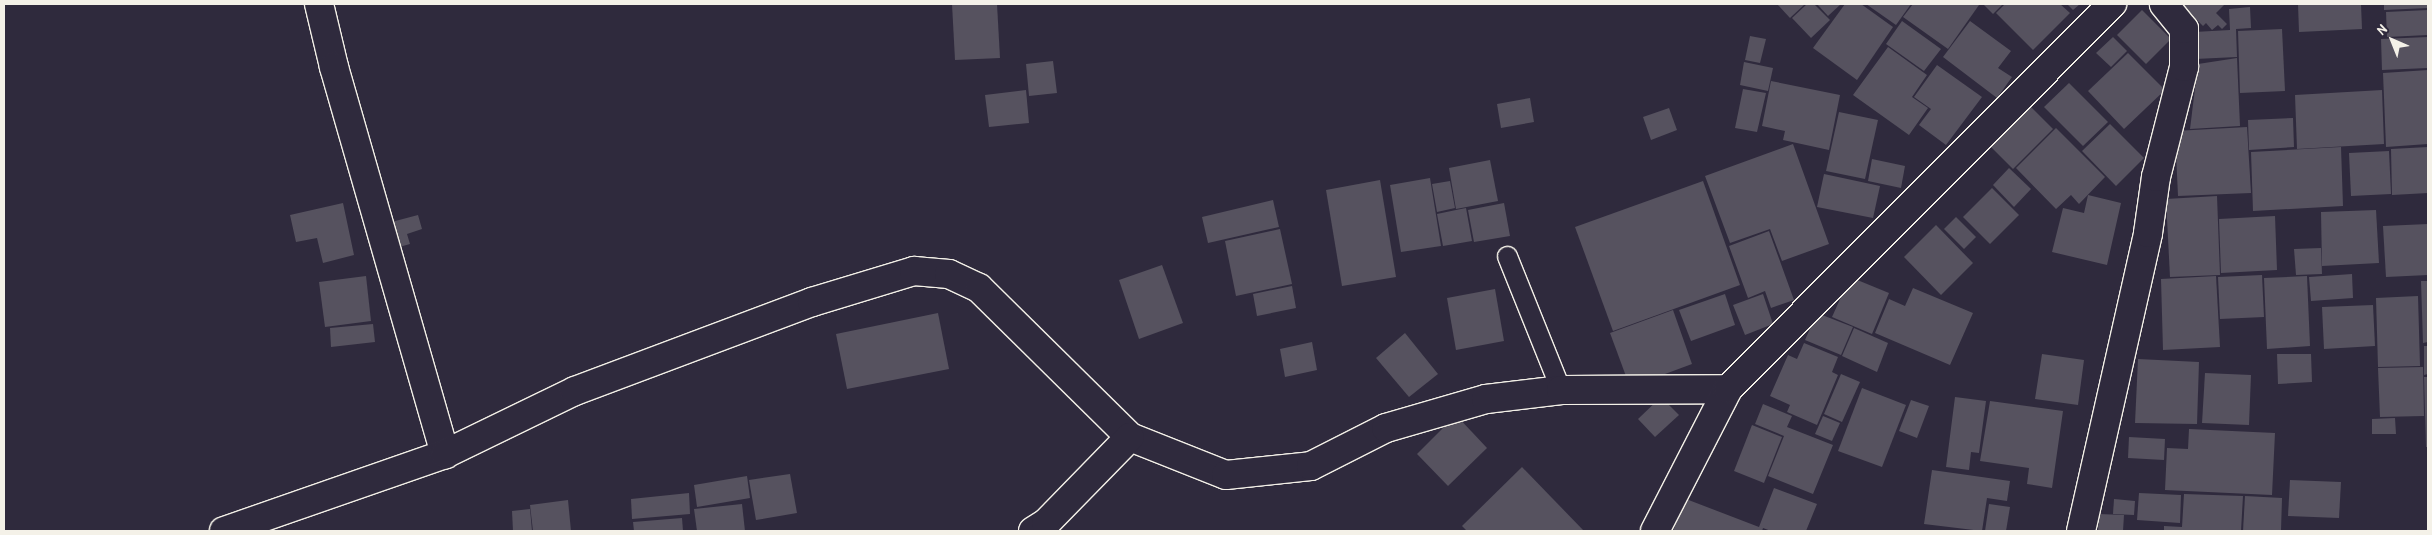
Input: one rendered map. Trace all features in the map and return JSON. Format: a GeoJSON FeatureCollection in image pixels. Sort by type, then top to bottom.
{"type":"FeatureCollection","features":[{"type":"Feature","properties":{"kind":"street"},"geometry":{"type":"LineString","coordinates":[[319,4],[334,67],[445,454]]}},
{"type":"Feature","properties":{"kind":"street"},"geometry":{"type":"LineString","coordinates":[[1655,531],[1728,389],[2112,4]]}},
{"type":"Feature","properties":{"kind":"street"},"geometry":{"type":"LineString","coordinates":[[2081,531],[2148,233],[2156,177],[2184,67],[2184,29],[2164,4]]}},
{"type":"Feature","properties":{"kind":"street"},"geometry":{"type":"LineString","coordinates":[[224,531],[445,454],[575,391],[812,302],[914,271],[949,274],[979,288],[1130,437],[1226,475],[1311,466],[1386,428],[1486,400],[1561,390],[1728,389]]}},
{"type":"Feature","properties":{"kind":"street"},"geometry":{"type":"LineString","coordinates":[[1033,531],[1046,523],[1130,437]]}},
{"type":"Feature","properties":{"kind":"lane"},"geometry":{"type":"LineString","coordinates":[[1508,256],[1561,390]]}},
{"type":"Feature","properties":{"kind":"building"},"geometry":{"type":"Polygon","coordinates":[[[952,4],[997,4],[1000,58],[955,60],[952,4]]]}},
{"type":"Feature","properties":{"kind":"building"},"geometry":{"type":"Polygon","coordinates":[[[1777,4],[1805,4],[1790,18],[1777,4]]]}},
{"type":"Feature","properties":{"kind":"building"},"geometry":{"type":"Polygon","coordinates":[[[1807,4],[1814,4],[1830,20],[1811,38],[1792,18],[1807,4]]]}},
{"type":"Feature","properties":{"kind":"building"},"geometry":{"type":"Polygon","coordinates":[[[1817,4],[1841,4],[1828,16],[1817,4]]]}},
{"type":"Feature","properties":{"kind":"building"},"geometry":{"type":"Polygon","coordinates":[[[1845,4],[1861,4],[1893,27],[1857,80],[1813,48],[1845,4]]]}},
{"type":"Feature","properties":{"kind":"building"},"geometry":{"type":"Polygon","coordinates":[[[1866,4],[1911,4],[1896,25],[1866,4]]]}},
{"type":"Feature","properties":{"kind":"building"},"geometry":{"type":"Polygon","coordinates":[[[1913,4],[1979,5],[1948,49],[1903,17],[1913,4]]]}},
{"type":"Feature","properties":{"kind":"building"},"geometry":{"type":"Polygon","coordinates":[[[1983,4],[2003,4],[1993,14],[1983,4]]]}},
{"type":"Feature","properties":{"kind":"building"},"geometry":{"type":"Polygon","coordinates":[[[2005,4],[2060,4],[2070,13],[2033,50],[1996,13],[2005,4]]]}},
{"type":"Feature","properties":{"kind":"building"},"geometry":{"type":"Polygon","coordinates":[[[2067,4],[2080,4],[2073,10],[2067,4]]]}},
{"type":"Feature","properties":{"kind":"building"},"geometry":{"type":"Polygon","coordinates":[[[2181,4],[2225,4],[2216,13],[2227,24],[2222,29],[2218,25],[2212,30],[2206,23],[2203,26],[2181,4]]]}},
{"type":"Feature","properties":{"kind":"building"},"geometry":{"type":"Polygon","coordinates":[[[2298,4],[2361,4],[2362,29],[2299,32],[2298,4]]]}},
{"type":"Feature","properties":{"kind":"building"},"geometry":{"type":"Polygon","coordinates":[[[2384,4],[2428,4],[2428,8],[2384,10],[2384,4]]]}},
{"type":"Feature","properties":{"kind":"building"},"geometry":{"type":"Polygon","coordinates":[[[2250,7],[2251,28],[2236,29],[2237,57],[2195,59],[2194,32],[2230,30],[2229,9],[2250,7]]]}},
{"type":"Feature","properties":{"kind":"building"},"geometry":{"type":"Polygon","coordinates":[[[2142,10],[2171,39],[2146,64],[2117,35],[2142,10]]]}},
{"type":"Feature","properties":{"kind":"building"},"geometry":{"type":"Polygon","coordinates":[[[2428,10],[2428,35],[2387,37],[2386,12],[2428,10]]]}},
{"type":"Feature","properties":{"kind":"building"},"geometry":{"type":"Polygon","coordinates":[[[1902,21],[1941,49],[1924,71],[1886,44],[1902,21]]]}},
{"type":"Feature","properties":{"kind":"building"},"geometry":{"type":"Polygon","coordinates":[[[1970,21],[2011,51],[1998,68],[2012,77],[1997,98],[1943,57],[1970,21]]]}},
{"type":"Feature","properties":{"kind":"building"},"geometry":{"type":"Polygon","coordinates":[[[2282,29],[2285,91],[2240,93],[2238,31],[2282,29]]]}},
{"type":"Feature","properties":{"kind":"building"},"geometry":{"type":"Polygon","coordinates":[[[1750,36],[1766,39],[1760,63],[1745,60],[1750,36]]]}},
{"type":"Feature","properties":{"kind":"building"},"geometry":{"type":"Polygon","coordinates":[[[2113,37],[2127,51],[2111,67],[2096,53],[2113,37]]]}},
{"type":"Feature","properties":{"kind":"building"},"geometry":{"type":"Polygon","coordinates":[[[2428,37],[2428,68],[2382,70],[2381,39],[2428,37]]]}},
{"type":"Feature","properties":{"kind":"building"},"geometry":{"type":"Polygon","coordinates":[[[1888,47],[1927,75],[1912,97],[1928,108],[1909,135],[1853,95],[1888,47]]]}},
{"type":"Feature","properties":{"kind":"building"},"geometry":{"type":"Polygon","coordinates":[[[2128,53],[2165,90],[2124,129],[2088,91],[2128,53]]]}},
{"type":"Feature","properties":{"kind":"building"},"geometry":{"type":"Polygon","coordinates":[[[2237,58],[2240,126],[2190,129],[2198,64],[2237,58]]]}},
{"type":"Feature","properties":{"kind":"building"},"geometry":{"type":"Polygon","coordinates":[[[1053,61],[1057,93],[1029,96],[1026,64],[1053,61]]]}},
{"type":"Feature","properties":{"kind":"building"},"geometry":{"type":"Polygon","coordinates":[[[1744,62],[1773,68],[1768,91],[1740,85],[1744,62]]]}},
{"type":"Feature","properties":{"kind":"building"},"geometry":{"type":"Polygon","coordinates":[[[1937,65],[1982,97],[1946,145],[1919,125],[1931,109],[1914,97],[1937,65]]]}},
{"type":"Feature","properties":{"kind":"building"},"geometry":{"type":"Polygon","coordinates":[[[2428,70],[2428,144],[2386,147],[2383,73],[2428,70]]]}},
{"type":"Feature","properties":{"kind":"building"},"geometry":{"type":"Polygon","coordinates":[[[1771,81],[1840,95],[1829,150],[1783,140],[1785,131],[1762,126],[1771,81]]]}},
{"type":"Feature","properties":{"kind":"building"},"geometry":{"type":"Polygon","coordinates":[[[2069,83],[2108,122],[2083,146],[2044,107],[2069,83]]]}},
{"type":"Feature","properties":{"kind":"building"},"geometry":{"type":"Polygon","coordinates":[[[1743,89],[1766,93],[1757,132],[1735,128],[1743,89]]]}},
{"type":"Feature","properties":{"kind":"building"},"geometry":{"type":"Polygon","coordinates":[[[1026,90],[1029,123],[989,127],[985,95],[1026,90]]]}},
{"type":"Feature","properties":{"kind":"building"},"geometry":{"type":"Polygon","coordinates":[[[2382,90],[2384,144],[2297,149],[2295,95],[2382,90]]]}},
{"type":"Feature","properties":{"kind":"building"},"geometry":{"type":"Polygon","coordinates":[[[1530,98],[1534,122],[1501,128],[1497,104],[1530,98]]]}},
{"type":"Feature","properties":{"kind":"building"},"geometry":{"type":"Polygon","coordinates":[[[2031,107],[2053,129],[2013,169],[1991,147],[2031,107]]]}},
{"type":"Feature","properties":{"kind":"building"},"geometry":{"type":"Polygon","coordinates":[[[1669,108],[1677,130],[1651,140],[1643,117],[1669,108]]]}},
{"type":"Feature","properties":{"kind":"building"},"geometry":{"type":"Polygon","coordinates":[[[1839,112],[1878,120],[1865,179],[1826,171],[1839,112]]]}},
{"type":"Feature","properties":{"kind":"building"},"geometry":{"type":"Polygon","coordinates":[[[2293,118],[2294,147],[2249,150],[2248,120],[2293,118]]]}},
{"type":"Feature","properties":{"kind":"building"},"geometry":{"type":"Polygon","coordinates":[[[2110,124],[2144,158],[2116,186],[2082,151],[2110,124]]]}},
{"type":"Feature","properties":{"kind":"building"},"geometry":{"type":"Polygon","coordinates":[[[2247,127],[2251,193],[2178,196],[2175,131],[2247,127]]]}},
{"type":"Feature","properties":{"kind":"building"},"geometry":{"type":"Polygon","coordinates":[[[2056,128],[2105,177],[2079,204],[2071,195],[2056,209],[2016,168],[2056,128]]]}},
{"type":"Feature","properties":{"kind":"building"},"geometry":{"type":"Polygon","coordinates":[[[1793,144],[1829,244],[1782,261],[1770,229],[1730,243],[1705,176],[1793,144]]]}},
{"type":"Feature","properties":{"kind":"building"},"geometry":{"type":"Polygon","coordinates":[[[2341,147],[2343,206],[2253,211],[2251,152],[2341,147]]]}},
{"type":"Feature","properties":{"kind":"building"},"geometry":{"type":"Polygon","coordinates":[[[2428,147],[2428,193],[2392,195],[2391,149],[2428,147]]]}},
{"type":"Feature","properties":{"kind":"building"},"geometry":{"type":"Polygon","coordinates":[[[2389,151],[2391,194],[2351,196],[2349,153],[2389,151]]]}},
{"type":"Feature","properties":{"kind":"building"},"geometry":{"type":"Polygon","coordinates":[[[1872,159],[1905,166],[1901,188],[1868,181],[1872,159]]]}},
{"type":"Feature","properties":{"kind":"building"},"geometry":{"type":"Polygon","coordinates":[[[1490,160],[1498,201],[1456,209],[1449,168],[1490,160]]]}},
{"type":"Feature","properties":{"kind":"building"},"geometry":{"type":"Polygon","coordinates":[[[2009,168],[2031,189],[2014,207],[1993,185],[2009,168]]]}},
{"type":"Feature","properties":{"kind":"building"},"geometry":{"type":"Polygon","coordinates":[[[1824,174],[1880,186],[1873,218],[1817,207],[1824,174]]]}},
{"type":"Feature","properties":{"kind":"building"},"geometry":{"type":"Polygon","coordinates":[[[1430,178],[1441,246],[1401,252],[1390,185],[1430,178]]]}},
{"type":"Feature","properties":{"kind":"building"},"geometry":{"type":"Polygon","coordinates":[[[1380,180],[1396,277],[1342,286],[1326,190],[1380,180]]]}},
{"type":"Feature","properties":{"kind":"building"},"geometry":{"type":"Polygon","coordinates":[[[1450,181],[1455,208],[1437,212],[1432,184],[1450,181]]]}},
{"type":"Feature","properties":{"kind":"building"},"geometry":{"type":"Polygon","coordinates":[[[1703,181],[1740,285],[1613,331],[1575,227],[1703,181]]]}},
{"type":"Feature","properties":{"kind":"building"},"geometry":{"type":"Polygon","coordinates":[[[1992,188],[2019,215],[1990,244],[1963,217],[1992,188]]]}},
{"type":"Feature","properties":{"kind":"building"},"geometry":{"type":"Polygon","coordinates":[[[2088,195],[2121,203],[2107,265],[2052,252],[2063,208],[2084,213],[2088,195]]]}},
{"type":"Feature","properties":{"kind":"building"},"geometry":{"type":"Polygon","coordinates":[[[2217,196],[2220,275],[2170,277],[2166,199],[2217,196]]]}},
{"type":"Feature","properties":{"kind":"building"},"geometry":{"type":"Polygon","coordinates":[[[1273,200],[1279,227],[1208,243],[1202,217],[1273,200]]]}},
{"type":"Feature","properties":{"kind":"building"},"geometry":{"type":"Polygon","coordinates":[[[343,203],[354,255],[323,263],[317,238],[296,242],[290,215],[343,203]]]}},
{"type":"Feature","properties":{"kind":"building"},"geometry":{"type":"Polygon","coordinates":[[[1504,203],[1510,236],[1474,242],[1468,210],[1504,203]]]}},
{"type":"Feature","properties":{"kind":"building"},"geometry":{"type":"Polygon","coordinates":[[[1466,208],[1472,241],[1443,246],[1437,214],[1466,208]]]}},
{"type":"Feature","properties":{"kind":"building"},"geometry":{"type":"Polygon","coordinates":[[[2376,210],[2379,263],[2322,266],[2321,212],[2376,210]]]}},
{"type":"Feature","properties":{"kind":"building"},"geometry":{"type":"Polygon","coordinates":[[[418,215],[422,229],[407,234],[410,244],[392,249],[384,224],[418,215]]]}},
{"type":"Feature","properties":{"kind":"building"},"geometry":{"type":"Polygon","coordinates":[[[2275,216],[2277,270],[2221,273],[2219,219],[2275,216]]]}},
{"type":"Feature","properties":{"kind":"building"},"geometry":{"type":"Polygon","coordinates":[[[1956,217],[1976,237],[1964,249],[1944,229],[1956,217]]]}},
{"type":"Feature","properties":{"kind":"building"},"geometry":{"type":"Polygon","coordinates":[[[2428,224],[2428,275],[2386,277],[2383,226],[2428,224]]]}},
{"type":"Feature","properties":{"kind":"building"},"geometry":{"type":"Polygon","coordinates":[[[1936,225],[1973,263],[1941,295],[1904,257],[1936,225]]]}},
{"type":"Feature","properties":{"kind":"building"},"geometry":{"type":"Polygon","coordinates":[[[1280,229],[1292,284],[1236,296],[1225,241],[1280,229]]]}},
{"type":"Feature","properties":{"kind":"building"},"geometry":{"type":"Polygon","coordinates":[[[1769,231],[1794,300],[1771,308],[1765,291],[1748,298],[1729,246],[1769,231]]]}},
{"type":"Feature","properties":{"kind":"building"},"geometry":{"type":"Polygon","coordinates":[[[2321,248],[2322,274],[2296,275],[2294,249],[2321,248]]]}},
{"type":"Feature","properties":{"kind":"building"},"geometry":{"type":"Polygon","coordinates":[[[1162,265],[1183,323],[1139,339],[1119,280],[1162,265]]]}},
{"type":"Feature","properties":{"kind":"building"},"geometry":{"type":"Polygon","coordinates":[[[2352,274],[2353,298],[2311,301],[2309,277],[2352,274]]]}},
{"type":"Feature","properties":{"kind":"building"},"geometry":{"type":"Polygon","coordinates":[[[2262,275],[2264,317],[2220,319],[2218,277],[2262,275]]]}},
{"type":"Feature","properties":{"kind":"building"},"geometry":{"type":"Polygon","coordinates":[[[366,276],[371,321],[325,327],[319,282],[366,276]]]}},
{"type":"Feature","properties":{"kind":"building"},"geometry":{"type":"Polygon","coordinates":[[[2216,276],[2220,347],[2163,350],[2161,279],[2216,276]]]}},
{"type":"Feature","properties":{"kind":"building"},"geometry":{"type":"Polygon","coordinates":[[[2307,276],[2310,346],[2267,349],[2264,278],[2307,276]]]}},
{"type":"Feature","properties":{"kind":"building"},"geometry":{"type":"Polygon","coordinates":[[[1850,277],[1889,293],[1872,334],[1832,317],[1850,277]]]}},
{"type":"Feature","properties":{"kind":"building"},"geometry":{"type":"Polygon","coordinates":[[[2421,281],[2428,281],[2428,342],[2423,343],[2421,281]]]}},
{"type":"Feature","properties":{"kind":"building"},"geometry":{"type":"Polygon","coordinates":[[[1292,286],[1296,308],[1257,316],[1253,294],[1292,286]]]}},
{"type":"Feature","properties":{"kind":"building"},"geometry":{"type":"Polygon","coordinates":[[[1913,288],[1973,313],[1950,365],[1875,333],[1889,299],[1905,306],[1913,288]]]}},
{"type":"Feature","properties":{"kind":"building"},"geometry":{"type":"Polygon","coordinates":[[[1495,289],[1504,341],[1456,350],[1447,298],[1495,289]]]}},
{"type":"Feature","properties":{"kind":"building"},"geometry":{"type":"Polygon","coordinates":[[[1725,294],[1735,325],[1691,341],[1679,310],[1725,294]]]}},
{"type":"Feature","properties":{"kind":"building"},"geometry":{"type":"Polygon","coordinates":[[[1763,294],[1773,324],[1745,335],[1733,305],[1763,294]]]}},
{"type":"Feature","properties":{"kind":"building"},"geometry":{"type":"Polygon","coordinates":[[[2418,296],[2420,366],[2378,367],[2376,298],[2418,296]]]}},
{"type":"Feature","properties":{"kind":"building"},"geometry":{"type":"Polygon","coordinates":[[[2373,305],[2375,346],[2324,349],[2322,307],[2373,305]]]}},
{"type":"Feature","properties":{"kind":"building"},"geometry":{"type":"Polygon","coordinates":[[[1673,310],[1692,364],[1630,387],[1610,333],[1673,310]]]}},
{"type":"Feature","properties":{"kind":"building"},"geometry":{"type":"Polygon","coordinates":[[[938,313],[949,369],[847,389],[836,334],[938,313]]]}},
{"type":"Feature","properties":{"kind":"building"},"geometry":{"type":"Polygon","coordinates":[[[1817,313],[1853,327],[1841,355],[1805,340],[1817,313]]]}},
{"type":"Feature","properties":{"kind":"building"},"geometry":{"type":"Polygon","coordinates":[[[373,324],[375,342],[331,347],[330,328],[373,324]]]}},
{"type":"Feature","properties":{"kind":"building"},"geometry":{"type":"Polygon","coordinates":[[[1854,328],[1888,343],[1877,372],[1842,356],[1854,328]]]}},
{"type":"Feature","properties":{"kind":"building"},"geometry":{"type":"Polygon","coordinates":[[[1405,333],[1438,374],[1409,397],[1376,358],[1405,333]]]}},
{"type":"Feature","properties":{"kind":"building"},"geometry":{"type":"Polygon","coordinates":[[[1312,342],[1317,370],[1285,377],[1280,349],[1312,342]]]}},
{"type":"Feature","properties":{"kind":"building"},"geometry":{"type":"Polygon","coordinates":[[[1804,343],[1838,357],[1832,372],[1838,375],[1817,425],[1787,412],[1790,405],[1770,396],[1788,355],[1797,359],[1804,343]]]}},
{"type":"Feature","properties":{"kind":"building"},"geometry":{"type":"Polygon","coordinates":[[[2424,346],[2428,346],[2428,374],[2424,375],[2424,346]]]}},
{"type":"Feature","properties":{"kind":"building"},"geometry":{"type":"Polygon","coordinates":[[[2042,354],[2084,360],[2078,405],[2035,399],[2042,354]]]}},
{"type":"Feature","properties":{"kind":"building"},"geometry":{"type":"Polygon","coordinates":[[[2277,354],[2311,354],[2312,382],[2278,384],[2277,354]]]}},
{"type":"Feature","properties":{"kind":"building"},"geometry":{"type":"Polygon","coordinates":[[[2138,359],[2199,362],[2197,424],[2135,423],[2138,359]]]}},
{"type":"Feature","properties":{"kind":"building"},"geometry":{"type":"Polygon","coordinates":[[[2423,367],[2424,416],[2380,417],[2378,368],[2423,367]]]}},
{"type":"Feature","properties":{"kind":"building"},"geometry":{"type":"Polygon","coordinates":[[[2205,373],[2251,375],[2249,425],[2202,423],[2205,373]]]}},
{"type":"Feature","properties":{"kind":"building"},"geometry":{"type":"Polygon","coordinates":[[[1841,374],[1860,382],[1842,422],[1824,414],[1841,374]]]}},
{"type":"Feature","properties":{"kind":"building"},"geometry":{"type":"Polygon","coordinates":[[[2424,377],[2428,377],[2428,447],[2426,447],[2424,377]]]}},
{"type":"Feature","properties":{"kind":"building"},"geometry":{"type":"Polygon","coordinates":[[[1862,388],[1906,405],[1882,467],[1838,451],[1862,388]]]}},
{"type":"Feature","properties":{"kind":"building"},"geometry":{"type":"Polygon","coordinates":[[[1661,397],[1679,415],[1655,437],[1638,419],[1661,397]]]}},
{"type":"Feature","properties":{"kind":"building"},"geometry":{"type":"Polygon","coordinates":[[[1955,397],[1986,401],[1979,453],[1971,452],[1969,470],[1946,467],[1955,397]]]}},
{"type":"Feature","properties":{"kind":"building"},"geometry":{"type":"Polygon","coordinates":[[[1911,400],[1929,406],[1917,438],[1899,431],[1911,400]]]}},
{"type":"Feature","properties":{"kind":"building"},"geometry":{"type":"Polygon","coordinates":[[[1990,401],[2063,411],[2052,488],[2027,484],[2029,468],[1980,461],[1990,401]]]}},
{"type":"Feature","properties":{"kind":"building"},"geometry":{"type":"Polygon","coordinates":[[[1763,404],[1792,416],[1787,427],[1833,445],[1813,494],[1768,476],[1784,436],[1755,424],[1763,404]]]}},
{"type":"Feature","properties":{"kind":"building"},"geometry":{"type":"Polygon","coordinates":[[[1456,415],[1487,448],[1448,486],[1417,454],[1456,415]]]}},
{"type":"Feature","properties":{"kind":"building"},"geometry":{"type":"Polygon","coordinates":[[[1823,416],[1840,423],[1832,441],[1815,434],[1823,416]]]}},
{"type":"Feature","properties":{"kind":"building"},"geometry":{"type":"Polygon","coordinates":[[[2395,418],[2396,434],[2372,434],[2372,419],[2395,418]]]}},
{"type":"Feature","properties":{"kind":"building"},"geometry":{"type":"Polygon","coordinates":[[[1752,425],[1782,437],[1764,483],[1734,471],[1752,425]]]}},
{"type":"Feature","properties":{"kind":"building"},"geometry":{"type":"Polygon","coordinates":[[[2189,429],[2275,433],[2272,495],[2165,490],[2167,448],[2188,449],[2189,429]]]}},
{"type":"Feature","properties":{"kind":"building"},"geometry":{"type":"Polygon","coordinates":[[[2129,437],[2165,439],[2164,460],[2128,458],[2129,437]]]}},
{"type":"Feature","properties":{"kind":"building"},"geometry":{"type":"Polygon","coordinates":[[[1522,467],[1584,531],[1467,531],[1462,526],[1522,467]]]}},
{"type":"Feature","properties":{"kind":"building"},"geometry":{"type":"Polygon","coordinates":[[[1932,470],[2010,481],[2007,501],[1987,498],[1982,531],[1924,524],[1932,470]]]}},
{"type":"Feature","properties":{"kind":"building"},"geometry":{"type":"Polygon","coordinates":[[[790,474],[797,513],[756,520],[749,480],[790,474]]]}},
{"type":"Feature","properties":{"kind":"building"},"geometry":{"type":"Polygon","coordinates":[[[747,476],[750,498],[697,507],[694,485],[747,476]]]}},
{"type":"Feature","properties":{"kind":"building"},"geometry":{"type":"Polygon","coordinates":[[[2290,480],[2341,482],[2339,518],[2288,516],[2290,480]]]}},
{"type":"Feature","properties":{"kind":"building"},"geometry":{"type":"Polygon","coordinates":[[[1774,488],[1817,504],[1806,531],[1771,531],[1763,528],[1762,531],[1673,531],[1686,499],[1759,527],[1774,488]]]}},
{"type":"Feature","properties":{"kind":"building"},"geometry":{"type":"Polygon","coordinates":[[[689,493],[690,514],[632,519],[631,499],[689,493]]]}},
{"type":"Feature","properties":{"kind":"building"},"geometry":{"type":"Polygon","coordinates":[[[2139,493],[2181,495],[2180,523],[2137,520],[2139,493]]]}},
{"type":"Feature","properties":{"kind":"building"},"geometry":{"type":"Polygon","coordinates":[[[2184,494],[2243,496],[2241,531],[2164,531],[2164,526],[2182,527],[2184,494]]]}},
{"type":"Feature","properties":{"kind":"building"},"geometry":{"type":"Polygon","coordinates":[[[2245,496],[2282,498],[2281,531],[2243,531],[2245,496]]]}},
{"type":"Feature","properties":{"kind":"building"},"geometry":{"type":"Polygon","coordinates":[[[2114,499],[2135,501],[2134,515],[2113,514],[2114,499]]]}},
{"type":"Feature","properties":{"kind":"building"},"geometry":{"type":"Polygon","coordinates":[[[568,500],[571,531],[533,531],[530,505],[568,500]]]}},
{"type":"Feature","properties":{"kind":"building"},"geometry":{"type":"Polygon","coordinates":[[[742,504],[745,531],[697,531],[694,509],[742,504]]]}},
{"type":"Feature","properties":{"kind":"building"},"geometry":{"type":"Polygon","coordinates":[[[1989,504],[2010,507],[2006,531],[1985,531],[1989,504]]]}},
{"type":"Feature","properties":{"kind":"building"},"geometry":{"type":"Polygon","coordinates":[[[530,509],[532,531],[513,531],[512,511],[530,509]]]}},
{"type":"Feature","properties":{"kind":"building"},"geometry":{"type":"Polygon","coordinates":[[[2099,514],[2124,515],[2123,531],[2098,531],[2099,514]]]}},
{"type":"Feature","properties":{"kind":"building"},"geometry":{"type":"Polygon","coordinates":[[[682,518],[683,531],[634,531],[633,522],[682,518]]]}}]}
